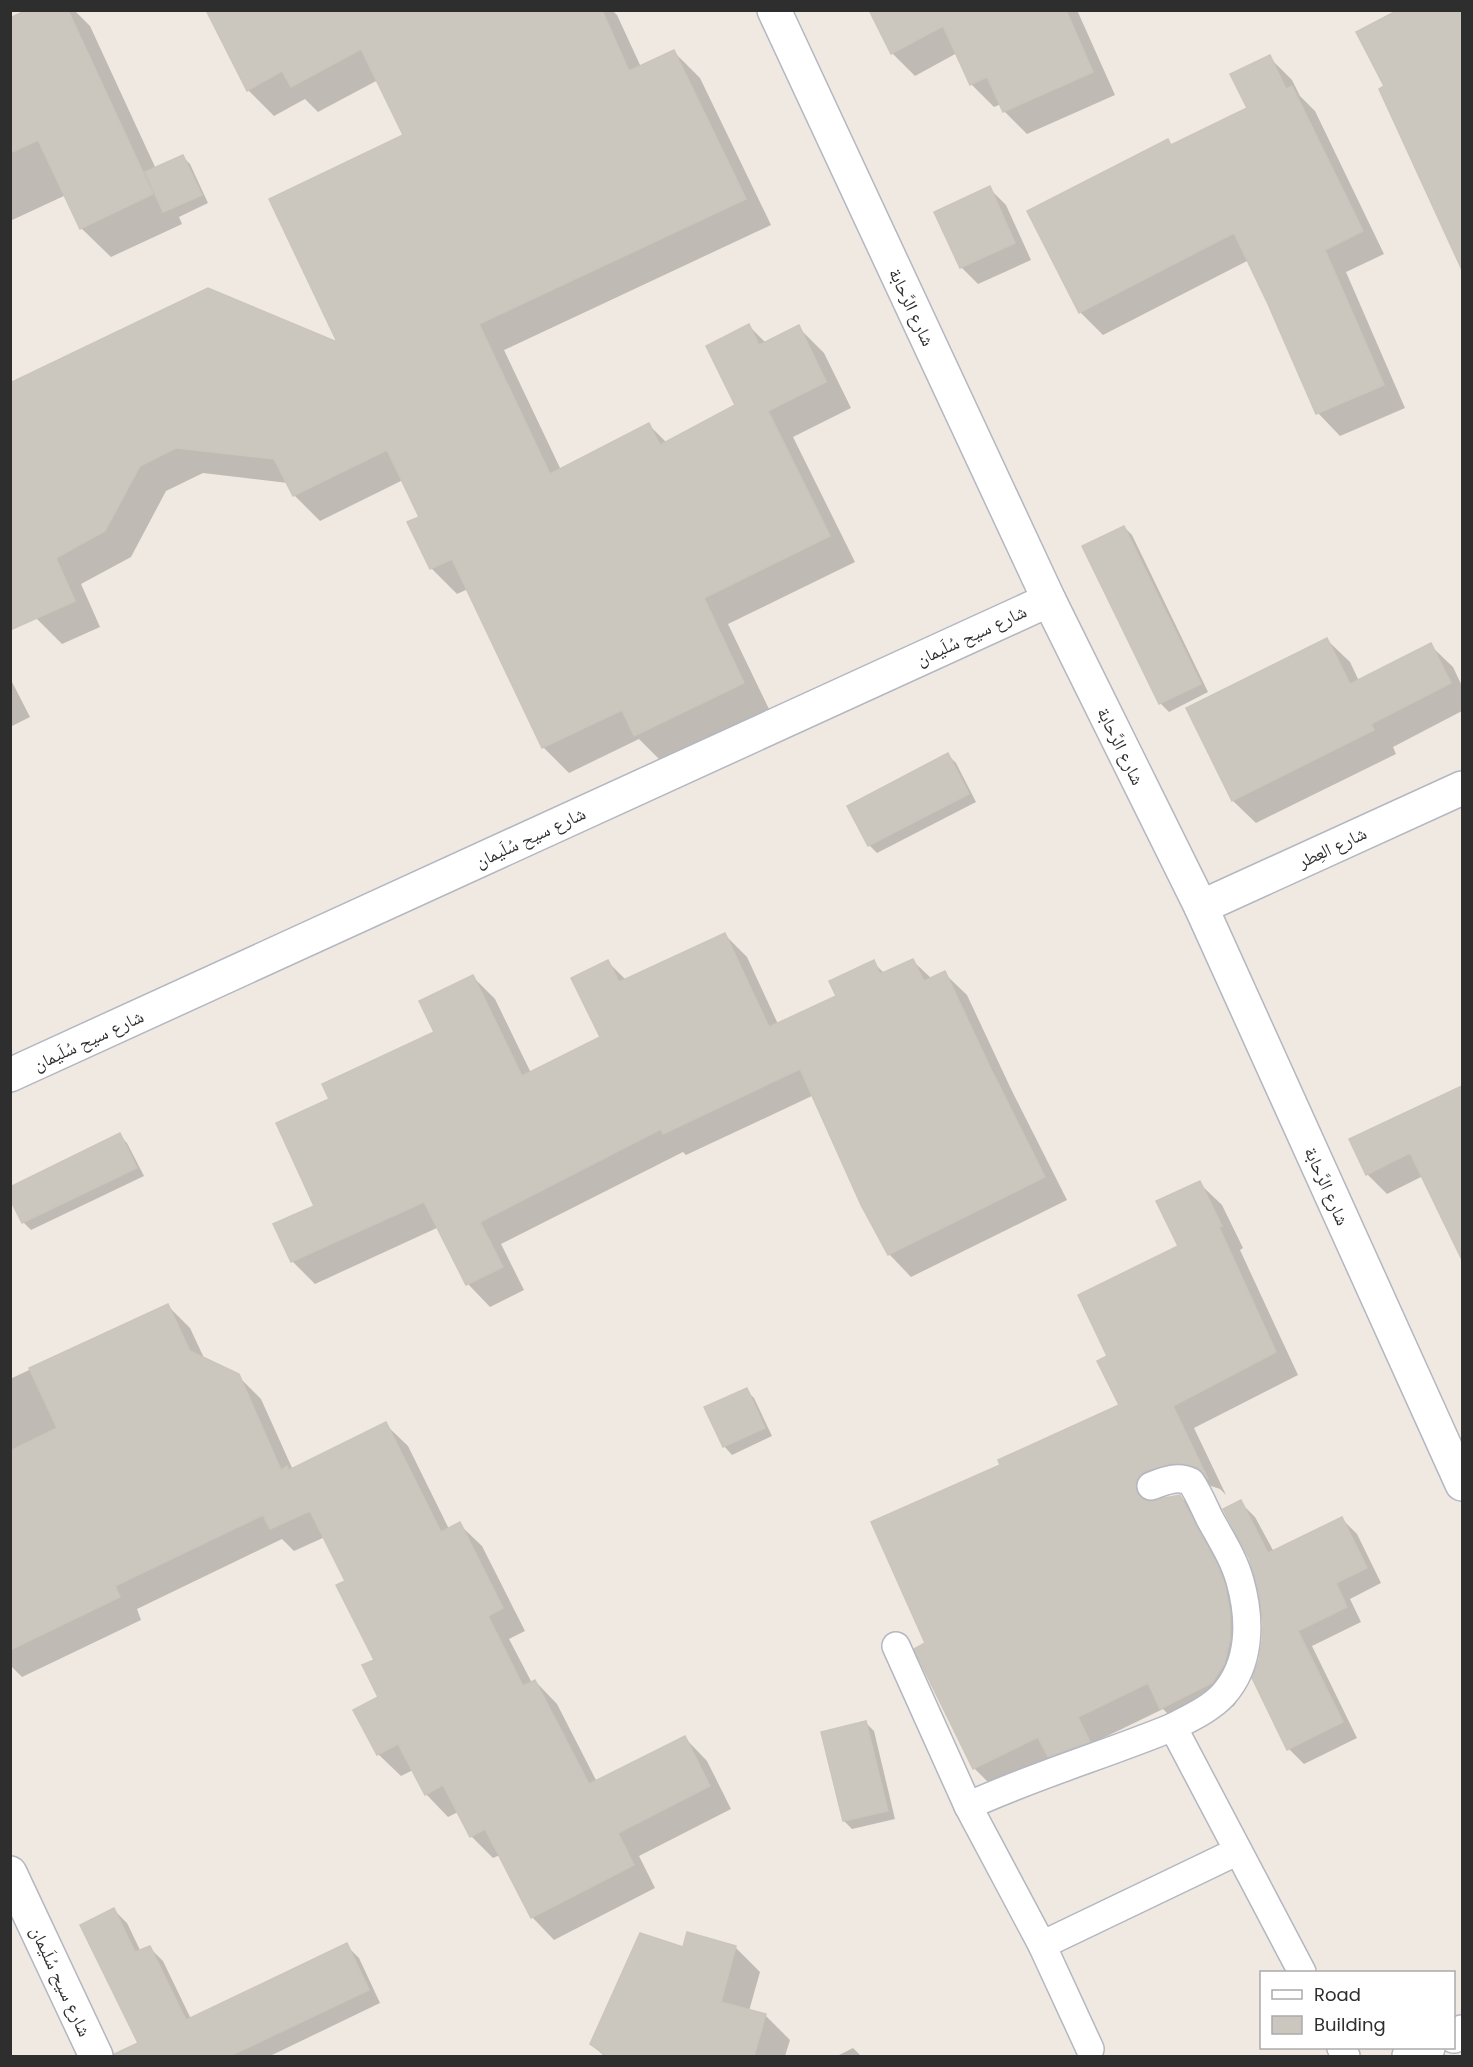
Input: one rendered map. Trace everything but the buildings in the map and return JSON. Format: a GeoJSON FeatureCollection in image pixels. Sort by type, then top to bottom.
{"type":"FeatureCollection","features":[{"type":"Feature","properties":{"kind":"street","name":"شارع الرَّحابة"},"geometry":{"type":"LineString","coordinates":[[774,10],[1048,600],[1201,907],[1462,1484]]}},
{"type":"Feature","properties":{"kind":"street","name":"شارع سيح سُلَيمان"},"geometry":{"type":"LineString","coordinates":[[10,1075],[1048,600]]}},
{"type":"Feature","properties":{"kind":"street","name":"شارع العِطر"},"geometry":{"type":"LineString","coordinates":[[1201,907],[1462,788]]}},
{"type":"Feature","properties":{"kind":"street","name":"شارع سيح سُلَيمان"},"geometry":{"type":"LineString","coordinates":[[10,1873],[96,2056]]}},
{"type":"Feature","properties":{"kind":"street"},"geometry":{"type":"LineString","coordinates":[[1409,2056],[1426,2049]]}},
{"type":"Feature","properties":{"kind":"lane"},"geometry":{"type":"LineString","coordinates":[[968,1806],[1011,1787],[1173,1727],[1210,1706],[1231,1685],[1242,1664],[1248,1628],[1240,1580],[1191,1482],[1185,1478],[1173,1479],[1151,1486]]}},
{"type":"Feature","properties":{"kind":"lane"},"geometry":{"type":"LineString","coordinates":[[896,1646],[968,1806],[1042,1945],[1090,2049]]}},
{"type":"Feature","properties":{"kind":"lane"},"geometry":{"type":"LineString","coordinates":[[1173,1727],[1301,1971]]}},
{"type":"Feature","properties":{"kind":"lane"},"geometry":{"type":"LineString","coordinates":[[1042,1945],[1238,1851]]}}]}
